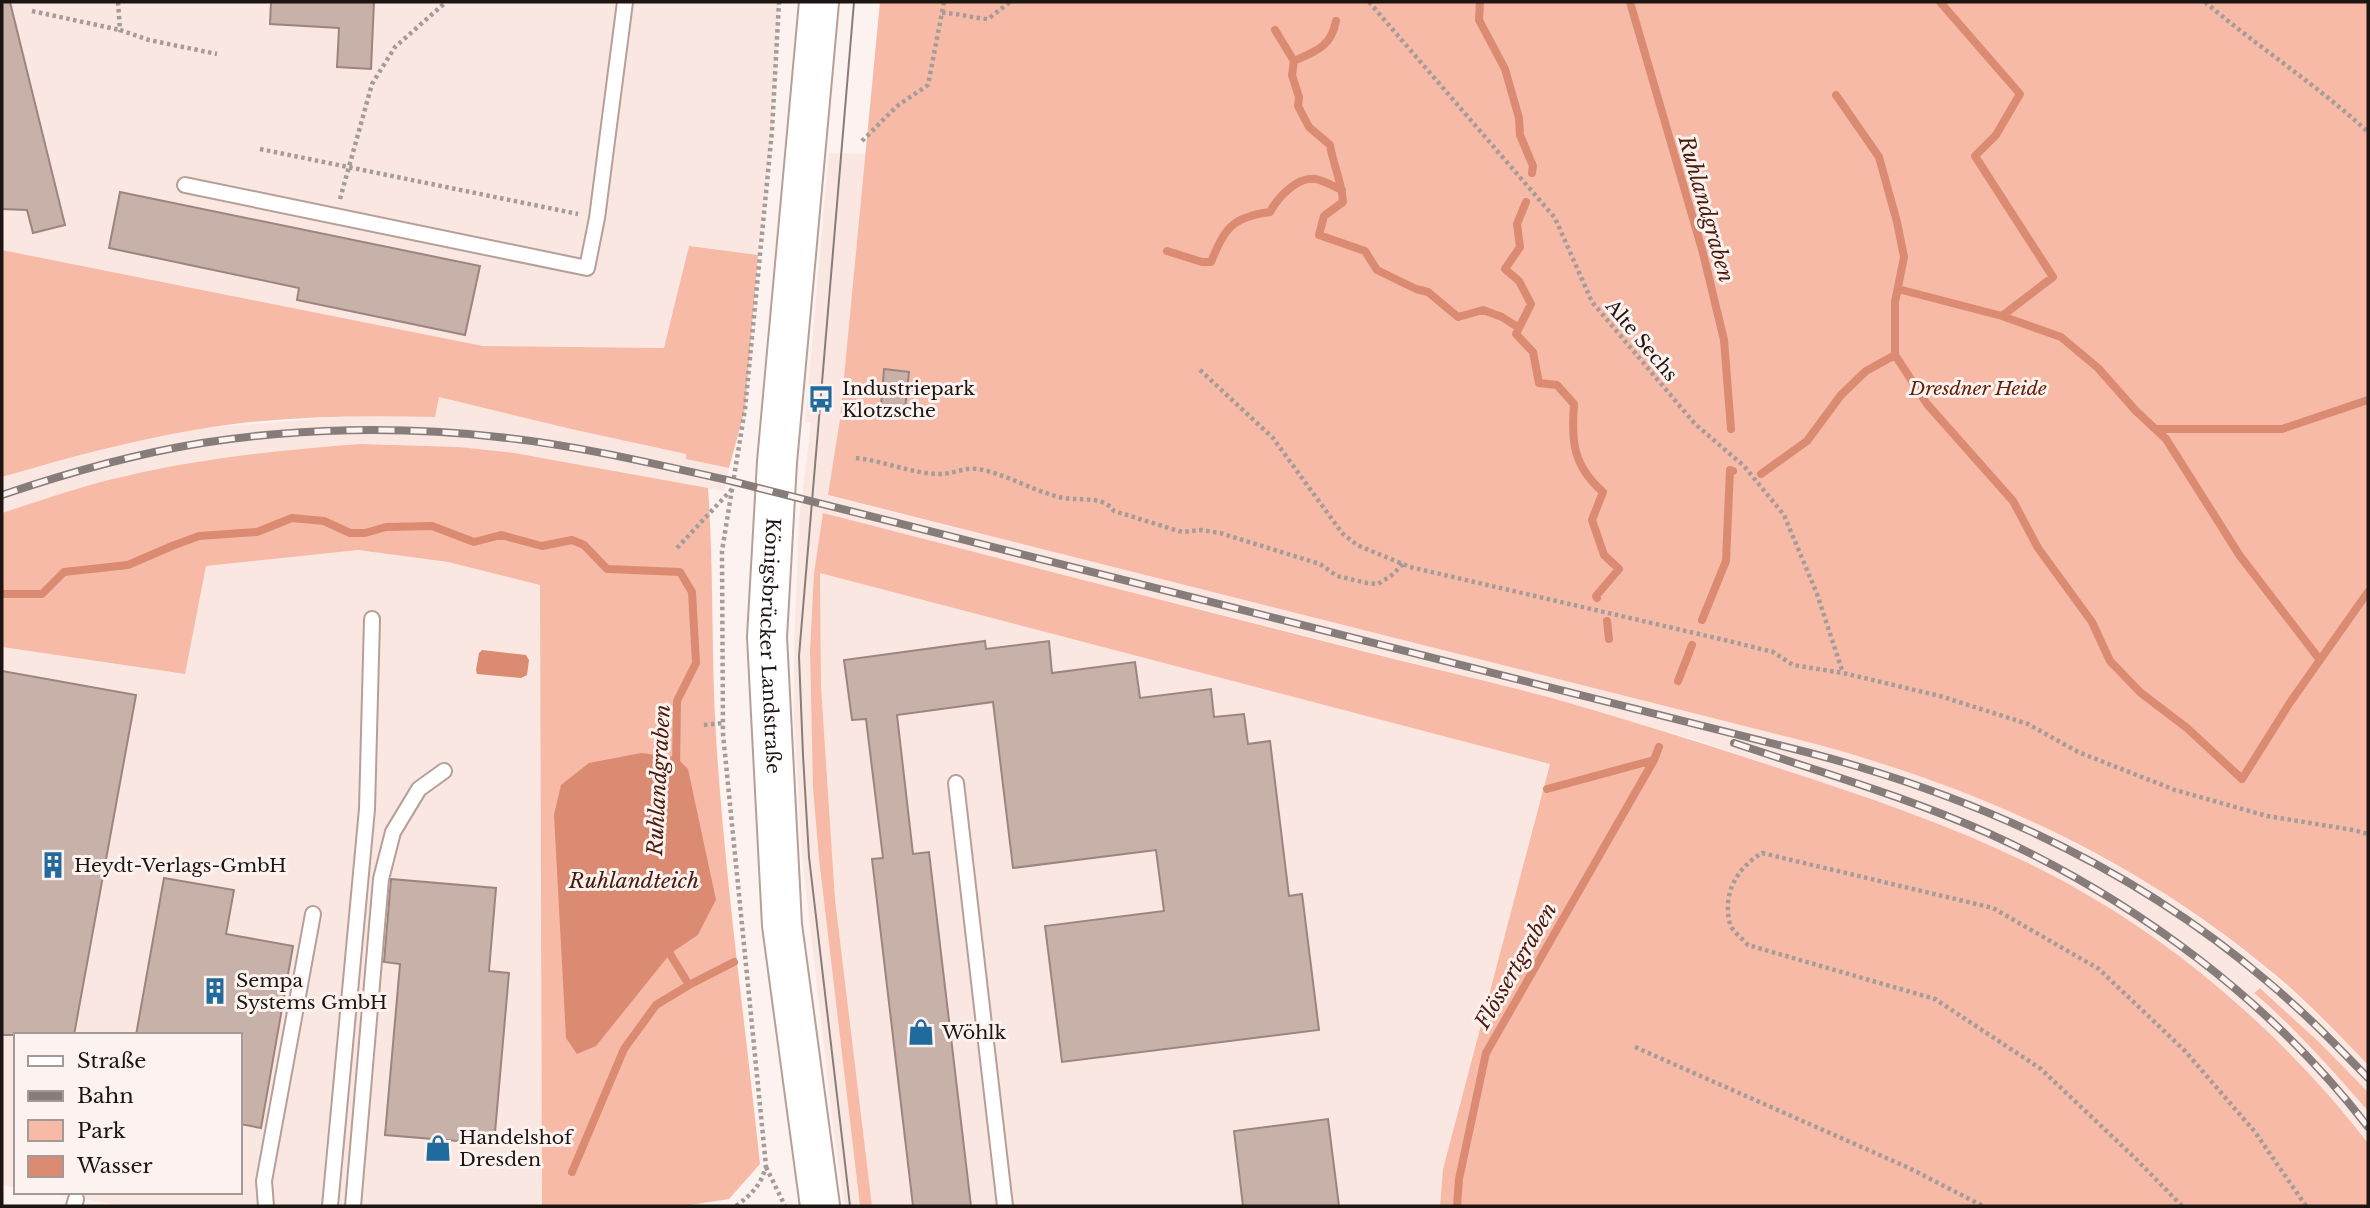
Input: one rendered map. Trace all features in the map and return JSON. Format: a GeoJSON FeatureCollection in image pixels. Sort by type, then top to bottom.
{"type":"FeatureCollection","features":[{"type":"Feature","properties":{"kind":"main road","name":"Königsbrücker Landstraße"},"geometry":{"type":"LineString","coordinates":[[819,2],[778,448],[767,637],[782,925],[820,1206]]}},
{"type":"Feature","properties":{"kind":"lane"},"geometry":{"type":"LineString","coordinates":[[185,185],[587,268],[597,218],[625,2]]}},
{"type":"Feature","properties":{"kind":"lane"},"geometry":{"type":"LineString","coordinates":[[330,1206],[367,809],[372,619]]}},
{"type":"Feature","properties":{"kind":"lane"},"geometry":{"type":"LineString","coordinates":[[354,1206],[381,879],[393,832],[419,789],[444,771]]}},
{"type":"Feature","properties":{"kind":"lane"},"geometry":{"type":"LineString","coordinates":[[956,783],[1005,1206]]}},
{"type":"Feature","properties":{"kind":"lane"},"geometry":{"type":"LineString","coordinates":[[266,1206],[264,1181],[313,914]]}},
{"type":"Feature","properties":{"kind":"path"},"geometry":{"type":"LineString","coordinates":[[118,2],[120,30]]}},
{"type":"Feature","properties":{"kind":"path"},"geometry":{"type":"LineString","coordinates":[[334,216],[372,84],[395,47],[446,2]]}},
{"type":"Feature","properties":{"kind":"path"},"geometry":{"type":"LineString","coordinates":[[862,141],[897,106],[928,85],[944,2]]}},
{"type":"Feature","properties":{"kind":"path"},"geometry":{"type":"LineString","coordinates":[[942,13],[960,13],[988,19],[1010,2]]}},
{"type":"Feature","properties":{"kind":"path","name":"Alte Sechs"},"geometry":{"type":"LineString","coordinates":[[1369,2],[1555,218],[1592,302],[1695,424],[1744,466],[1784,515],[1817,594],[1843,673]]}},
{"type":"Feature","properties":{"kind":"path"},"geometry":{"type":"LineString","coordinates":[[2205,2],[2342,108],[2368,132]]}},
{"type":"Feature","properties":{"kind":"path"},"geometry":{"type":"LineString","coordinates":[[32,11],[217,54]]}},
{"type":"Feature","properties":{"kind":"path"},"geometry":{"type":"LineString","coordinates":[[260,149],[597,218]]}},
{"type":"Feature","properties":{"kind":"path"},"geometry":{"type":"LineString","coordinates":[[1200,370],[1273,438],[1342,533],[1357,545],[1404,564],[1706,635],[1773,653],[1793,665],[1843,673],[1940,695],[2028,724],[2078,751],[2175,790],[2267,816],[2368,834]]}},
{"type":"Feature","properties":{"kind":"path"},"geometry":{"type":"LineString","coordinates":[[856,458],[941,474],[974,468],[1000,474],[1060,498],[1092,500],[1109,505],[1114,511],[1182,532],[1201,530],[1220,533],[1320,564],[1337,576],[1367,583],[1378,584],[1404,564]]}},
{"type":"Feature","properties":{"kind":"path"},"geometry":{"type":"LineString","coordinates":[[677,548],[732,488]]}},
{"type":"Feature","properties":{"kind":"path"},"geometry":{"type":"LineString","coordinates":[[704,724],[723,723]]}},
{"type":"Feature","properties":{"kind":"path"},"geometry":{"type":"LineString","coordinates":[[2182,1206],[2041,1069],[1935,999],[1748,945],[1730,926],[1727,894],[1746,863],[1762,853],[1993,908],[2099,969],[2185,1051],[2255,1132],[2306,1206]]}},
{"type":"Feature","properties":{"kind":"path"},"geometry":{"type":"LineString","coordinates":[[736,1206],[752,1194],[762,1181],[766,1166],[755,1043]]}},
{"type":"Feature","properties":{"kind":"path"},"geometry":{"type":"LineString","coordinates":[[1635,1047],[1909,1168],[1983,1206]]}},
{"type":"Feature","properties":{"kind":"path"},"geometry":{"type":"LineString","coordinates":[[766,1166],[785,1206]]}},
{"type":"Feature","properties":{"kind":"shaded area"},"geometry":{"type":"Polygon","coordinates":[[[2,2],[779,2],[772,131],[758,255],[689,247],[665,348],[483,346],[2,250],[2,2]]]}},
{"type":"Feature","properties":{"kind":"shaded area"},"geometry":{"type":"Polygon","coordinates":[[[829,153],[866,154],[840,419],[829,496],[1812,743],[1909,771],[1985,800],[2034,822],[2149,883],[2236,944],[2300,998],[2368,1065],[2368,1093],[2260,987],[2254,993],[2324,1060],[2368,1111],[2368,1143],[2263,1026],[2214,983],[2159,941],[2079,890],[2030,864],[1935,822],[1696,740],[1548,697],[823,514],[814,573],[810,651],[813,788],[860,1206],[845,1206],[802,857],[794,717],[799,521],[811,423],[805,422],[829,153]]]}},
{"type":"Feature","properties":{"kind":"shaded area"},"geometry":{"type":"Polygon","coordinates":[[[438,396],[687,454],[686,459],[729,468],[724,491],[459,447],[360,444],[203,461],[124,476],[2,513],[2,477],[50,463],[203,428],[364,415],[435,417],[438,396]]]}},
{"type":"Feature","properties":{"kind":"shaded area"},"geometry":{"type":"Polygon","coordinates":[[[358,550],[448,562],[540,585],[542,1206],[125,1206],[54,1194],[242,1194],[242,1033],[14,1033],[14,1188],[2,1185],[2,647],[184,674],[206,566],[358,550]]]}},
{"type":"Feature","properties":{"kind":"shaded area"},"geometry":{"type":"Polygon","coordinates":[[[820,572],[1550,764],[1443,1169],[1440,1206],[872,1206],[835,899],[821,688],[820,572]]]}},
{"type":"Feature","properties":{"kind":"green space","name":"Dresdner Heide"},"geometry":{"type":"Polygon","coordinates":[[[880,2],[2368,2],[2368,1065],[2273,973],[2168,895],[2055,832],[1937,782],[1812,743],[828,495],[840,419],[880,2]]]}},
{"type":"Feature","properties":{"kind":"green space"},"geometry":{"type":"Polygon","coordinates":[[[689,246],[758,255],[745,409],[729,468],[686,459],[686,454],[439,397],[435,417],[317,417],[229,425],[125,444],[2,477],[2,250],[483,346],[664,348],[689,246]]]}},
{"type":"Feature","properties":{"kind":"green space"},"geometry":{"type":"Polygon","coordinates":[[[360,444],[459,447],[514,453],[708,488],[714,706],[720,790],[760,1164],[729,1199],[683,1206],[542,1206],[540,585],[448,562],[358,550],[206,566],[185,674],[2,647],[2,513],[95,484],[184,464],[360,444]],[[716,900],[670,954],[698,935],[716,900]]]}},
{"type":"Feature","properties":{"kind":"green space"},"geometry":{"type":"Polygon","coordinates":[[[823,513],[1552,698],[1837,787],[1997,848],[2077,889],[2124,917],[2170,949],[2256,1020],[2333,1100],[2368,1143],[2368,1206],[1440,1206],[1443,1169],[1550,764],[820,573],[821,686],[835,899],[872,1206],[860,1206],[813,788],[810,651],[814,573],[823,513]]]}},
{"type":"Feature","properties":{"kind":"green space"},"geometry":{"type":"Polygon","coordinates":[[[2260,988],[2364,1088],[2368,1093],[2368,1111],[2299,1035],[2254,993],[2260,988]]]}},
{"type":"Feature","properties":{"kind":"water"},"geometry":{"type":"Polygon","coordinates":[[[482,650],[526,655],[529,660],[527,675],[521,678],[477,674],[479,653],[482,650]]]}},
{"type":"Feature","properties":{"kind":"water","name":"Ruhlandteich"},"geometry":{"type":"Polygon","coordinates":[[[641,753],[676,757],[688,769],[716,900],[698,935],[670,954],[596,1046],[577,1054],[566,1038],[554,815],[561,785],[589,763],[641,753]]]}},
{"type":"Feature","properties":{"kind":"building"},"geometry":{"type":"Polygon","coordinates":[[[2,2],[10,2],[65,225],[33,233],[27,210],[2,209],[2,2]]]}},
{"type":"Feature","properties":{"kind":"building"},"geometry":{"type":"Polygon","coordinates":[[[271,2],[374,2],[371,69],[337,67],[339,28],[270,24],[271,2]]]}},
{"type":"Feature","properties":{"kind":"building"},"geometry":{"type":"Polygon","coordinates":[[[120,192],[480,266],[465,335],[297,300],[299,288],[109,248],[120,192]]]}},
{"type":"Feature","properties":{"kind":"building"},"geometry":{"type":"Polygon","coordinates":[[[884,369],[909,372],[905,409],[881,407],[884,369]]]}},
{"type":"Feature","properties":{"kind":"building"},"geometry":{"type":"Polygon","coordinates":[[[985,641],[986,649],[1049,641],[1052,673],[1135,662],[1140,698],[1211,689],[1214,717],[1244,714],[1248,744],[1270,741],[1289,896],[1302,894],[1319,1030],[1062,1062],[1045,926],[1164,911],[1156,850],[1013,868],[993,702],[897,715],[913,854],[929,852],[971,1206],[913,1206],[872,859],[883,858],[866,719],[852,720],[844,660],[985,641]]]}},
{"type":"Feature","properties":{"kind":"building","name":"Heydt-Verlags-GmbH"},"geometry":{"type":"Polygon","coordinates":[[[2,671],[136,695],[74,1033],[2,1035],[2,671]]]}},
{"type":"Feature","properties":{"kind":"building","name":"Sempa Systems GmbH"},"geometry":{"type":"Polygon","coordinates":[[[164,878],[234,890],[226,934],[293,946],[261,1128],[242,1124],[242,1033],[136,1033],[164,878]]]}},
{"type":"Feature","properties":{"kind":"building"},"geometry":{"type":"Polygon","coordinates":[[[391,879],[496,888],[489,971],[509,973],[494,1144],[385,1135],[400,964],[384,962],[391,879]]]}},
{"type":"Feature","properties":{"kind":"building"},"geometry":{"type":"Polygon","coordinates":[[[1328,1119],[1339,1206],[1243,1206],[1234,1131],[1328,1119]]]}},
{"type":"Feature","properties":{"kind":"waterway"},"geometry":{"type":"LineString","coordinates":[[1480,2],[1479,20],[1505,69],[1519,118],[1520,135],[1533,166],[1532,173]]}},
{"type":"Feature","properties":{"kind":"waterway","name":"Ruhlandgraben"},"geometry":{"type":"LineString","coordinates":[[1630,2],[1703,253],[1724,340],[1731,429]]}},
{"type":"Feature","properties":{"kind":"waterway"},"geometry":{"type":"LineString","coordinates":[[1940,2],[2020,94],[1996,135],[1975,156],[2053,277],[2002,316]]}},
{"type":"Feature","properties":{"kind":"waterway"},"geometry":{"type":"LineString","coordinates":[[1294,61],[1321,47],[1330,37],[1336,21]]}},
{"type":"Feature","properties":{"kind":"waterway"},"geometry":{"type":"LineString","coordinates":[[1275,30],[1294,61],[1292,75],[1299,97],[1298,106],[1309,127],[1330,145],[1341,187],[1343,202],[1324,216],[1319,235],[1365,251],[1377,270],[1428,292],[1458,317],[1483,310],[1502,317],[1519,328]]}},
{"type":"Feature","properties":{"kind":"waterway"},"geometry":{"type":"LineString","coordinates":[[1836,95],[1879,157],[1897,222],[1904,257],[1895,302],[1895,355]]}},
{"type":"Feature","properties":{"kind":"waterway"},"geometry":{"type":"LineString","coordinates":[[1167,251],[1202,262],[1211,262],[1232,226],[1247,217],[1270,212],[1283,194],[1302,181],[1315,179],[1342,190]]}},
{"type":"Feature","properties":{"kind":"waterway"},"geometry":{"type":"LineString","coordinates":[[1526,202],[1517,224],[1520,247],[1505,269],[1519,281],[1531,304],[1516,334],[1533,352],[1539,383],[1557,385],[1574,404],[1576,452],[1585,472],[1603,492],[1592,520],[1604,555],[1619,569],[1597,598]]}},
{"type":"Feature","properties":{"kind":"waterway"},"geometry":{"type":"LineString","coordinates":[[1898,289],[2002,316],[2061,337],[2098,368],[2136,411],[2166,439],[2240,556],[2320,660]]}},
{"type":"Feature","properties":{"kind":"waterway"},"geometry":{"type":"LineString","coordinates":[[1761,474],[1807,441],[1841,395],[1866,371],[1895,355],[1927,404],[2013,501],[2038,548],[2092,622],[2110,661],[2141,693],[2187,728],[2242,779],[2289,704],[2368,592]]}},
{"type":"Feature","properties":{"kind":"waterway"},"geometry":{"type":"LineString","coordinates":[[2156,429],[2282,429],[2368,400]]}},
{"type":"Feature","properties":{"kind":"waterway","name":"Ruhlandgraben"},"geometry":{"type":"LineString","coordinates":[[1702,620],[1726,561],[1730,470],[1733,471]]}},
{"type":"Feature","properties":{"kind":"waterway","name":"Ruhlandgraben"},"geometry":{"type":"LineString","coordinates":[[2,594],[42,594],[64,572],[128,565],[199,536],[257,532],[292,518],[324,521],[350,533],[365,533],[386,527],[432,526],[474,542],[501,535],[542,546],[572,540],[584,545],[607,569],[680,572],[692,592],[696,663],[677,701],[676,768]]}},
{"type":"Feature","properties":{"kind":"waterway"},"geometry":{"type":"LineString","coordinates":[[1607,621],[1609,639]]}},
{"type":"Feature","properties":{"kind":"waterway","name":"Ruhlandgraben"},"geometry":{"type":"LineString","coordinates":[[1678,681],[1692,645]]}},
{"type":"Feature","properties":{"kind":"waterway","name":"Ruhlandgraben"},"geometry":{"type":"LineString","coordinates":[[1547,789],[1654,760],[1659,747]]}},
{"type":"Feature","properties":{"kind":"waterway","name":"Flössertgraben"},"geometry":{"type":"LineString","coordinates":[[1457,1206],[1459,1179],[1486,1053],[1654,760]]}},
{"type":"Feature","properties":{"kind":"waterway","name":"Ruhlandgraben"},"geometry":{"type":"LineString","coordinates":[[670,945],[670,954],[689,985],[734,962]]}},
{"type":"Feature","properties":{"kind":"waterway"},"geometry":{"type":"LineString","coordinates":[[572,1172],[624,1049],[656,1005],[689,985]]}},
{"type":"Feature","properties":{"kind":"tram line"},"geometry":{"type":"LineString","coordinates":[[850,1206],[809,857],[799,656],[854,2]]}},
{"type":"Feature","properties":{"kind":"railway"},"geometry":{"type":"LineString","coordinates":[[2,495],[101,465],[177,447],[275,434],[350,430],[462,433],[527,440],[613,455],[727,480],[1810,753],[1933,791],[2052,842],[2109,871],[2164,905],[2268,982],[2368,1078]]}},
{"type":"Feature","properties":{"kind":"railway"},"geometry":{"type":"LineString","coordinates":[[1734,743],[1927,808],[2044,860],[2096,890],[2147,922],[2244,996],[2330,1081],[2368,1127]]}},
{"type":"Feature","properties":{"kind":"place","name":"Industriepark Klotzsche"},"geometry":{"type":"Point","coordinates":[821,399]}},
{"type":"Feature","properties":{"kind":"place","name":"Heydt-Verlags-GmbH"},"geometry":{"type":"Point","coordinates":[53,865]}},
{"type":"Feature","properties":{"kind":"place","name":"Sempa Systems GmbH"},"geometry":{"type":"Point","coordinates":[215,991]}},
{"type":"Feature","properties":{"kind":"place","name":"Wöhlk"},"geometry":{"type":"Point","coordinates":[921,1032]}},
{"type":"Feature","properties":{"kind":"place","name":"Handelshof Dresden"},"geometry":{"type":"Point","coordinates":[438,1148]}}]}
